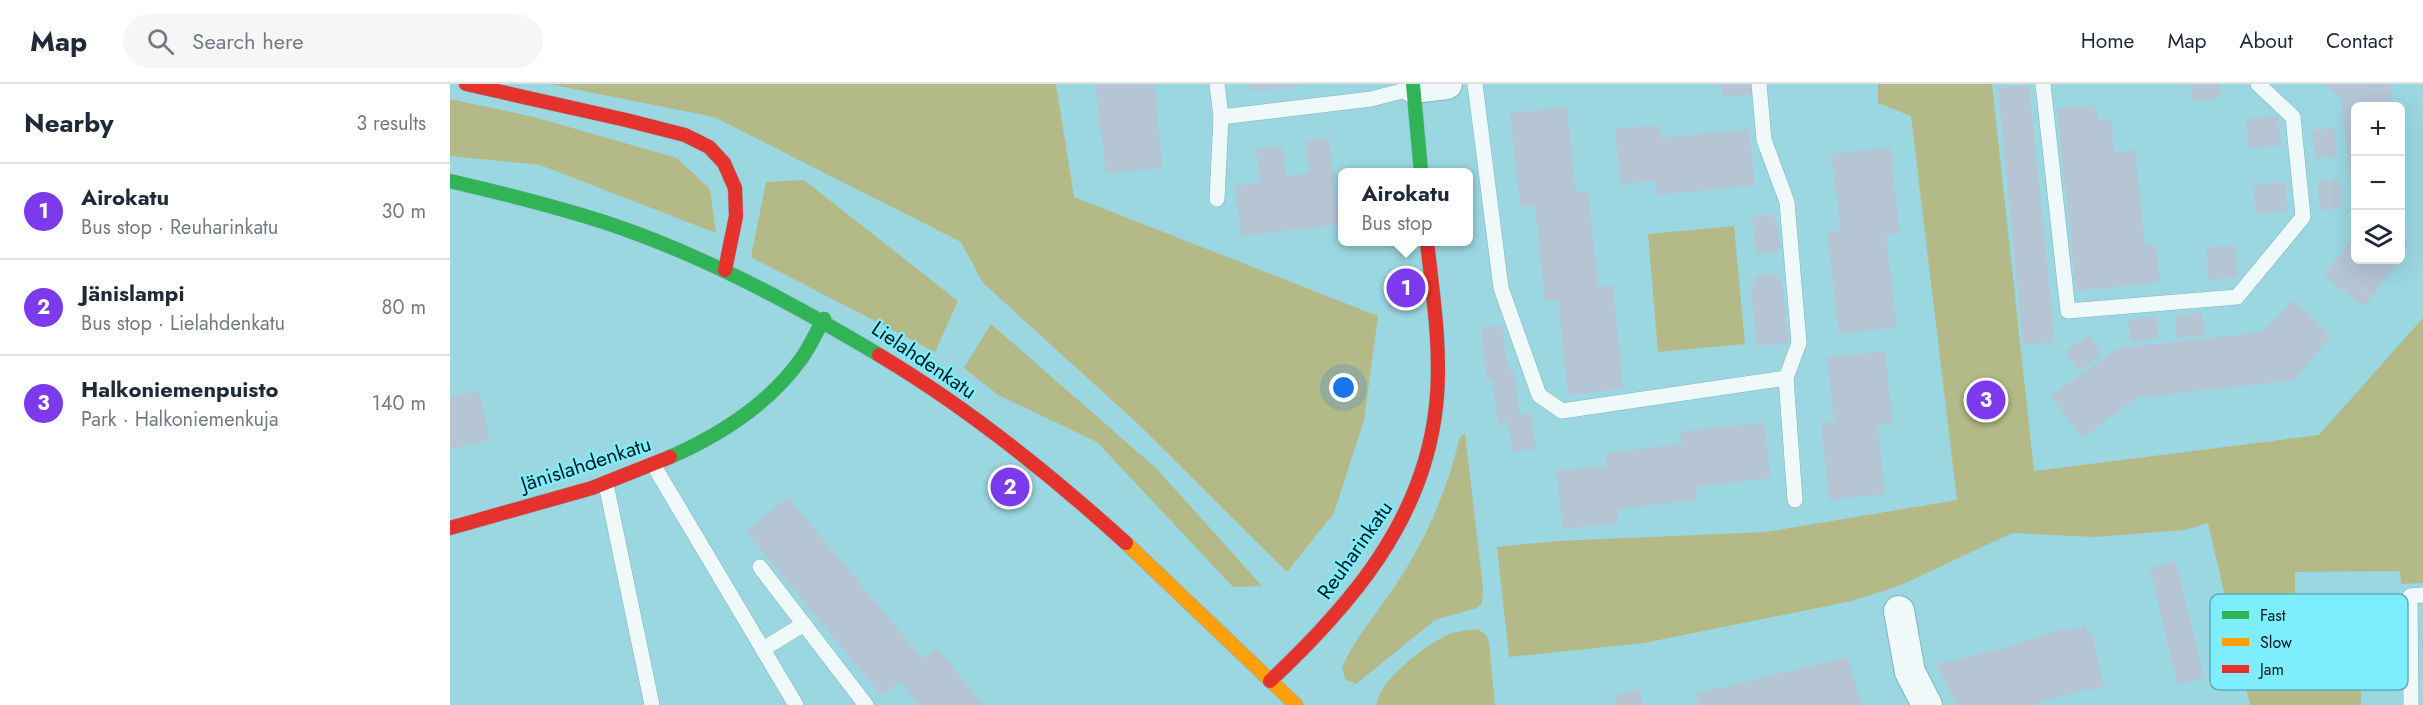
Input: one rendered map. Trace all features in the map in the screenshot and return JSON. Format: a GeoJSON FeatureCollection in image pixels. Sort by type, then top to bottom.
{"type":"FeatureCollection","features":[{"type":"Feature","properties":{"kind":"street"},"geometry":{"type":"LineString","coordinates":[[466,84],[614,116],[696,140],[714,150],[726,165],[733,181],[737,204],[736,231],[725,270]]}},
{"type":"Feature","properties":{"kind":"street"},"geometry":{"type":"LineString","coordinates":[[1421,168],[1413,86],[1447,84]]}},
{"type":"Feature","properties":{"kind":"street","name":"Lielahdenkatu"},"geometry":{"type":"LineString","coordinates":[[450,181],[576,212],[725,270],[824,319],[936,391],[1028,459],[1104,525],[1296,705]]}},
{"type":"Feature","properties":{"kind":"street","name":"Reuharinkatu"},"geometry":{"type":"LineString","coordinates":[[1270,681],[1300,654],[1355,593],[1380,559],[1411,507],[1430,447],[1436,406],[1437,356],[1428,246]]}},
{"type":"Feature","properties":{"kind":"street","name":"Jänislahdenkatu"},"geometry":{"type":"LineString","coordinates":[[450,528],[606,484],[654,466],[727,426],[765,398],[801,359],[824,319]]}},
{"type":"Feature","properties":{"kind":"street"},"geometry":{"type":"LineString","coordinates":[[1899,611],[1910,672],[1927,705]]}},
{"type":"Feature","properties":{"kind":"lane"},"geometry":{"type":"LineString","coordinates":[[1216,199],[1221,117],[1217,84]]}},
{"type":"Feature","properties":{"kind":"lane"},"geometry":{"type":"LineString","coordinates":[[1475,84],[1501,288],[1539,395],[1562,411],[1786,378]]}},
{"type":"Feature","properties":{"kind":"lane"},"geometry":{"type":"LineString","coordinates":[[1759,84],[1764,140],[1786,202],[1799,343],[1786,378],[1795,500]]}},
{"type":"Feature","properties":{"kind":"lane"},"geometry":{"type":"LineString","coordinates":[[2043,84],[2068,311],[2237,297],[2272,257],[2303,217],[2293,117],[2258,84]]}},
{"type":"Feature","properties":{"kind":"lane"},"geometry":{"type":"LineString","coordinates":[[1221,117],[1371,99],[1413,86]]}},
{"type":"Feature","properties":{"kind":"lane"},"geometry":{"type":"LineString","coordinates":[[654,466],[796,705]]}},
{"type":"Feature","properties":{"kind":"lane"},"geometry":{"type":"LineString","coordinates":[[606,484],[628,603],[652,705]]}},
{"type":"Feature","properties":{"kind":"lane"},"geometry":{"type":"LineString","coordinates":[[760,567],[866,705]]}},
{"type":"Feature","properties":{"kind":"lane"},"geometry":{"type":"LineString","coordinates":[[2411,705],[2410,596],[2423,595]]}},
{"type":"Feature","properties":{"kind":"lane"},"geometry":{"type":"LineString","coordinates":[[763,649],[804,624]]}},
{"type":"Feature","properties":{"kind":"green space"},"geometry":{"type":"Polygon","coordinates":[[[549,84],[1056,84],[1074,197],[1378,316],[1364,420],[1334,513],[1287,572],[1138,424],[983,283],[961,242],[714,117],[549,84]]]}},
{"type":"Feature","properties":{"kind":"green space"},"geometry":{"type":"Polygon","coordinates":[[[1878,84],[1992,84],[2034,471],[2319,435],[2423,318],[2423,583],[2401,584],[2400,571],[2295,572],[2295,594],[2224,594],[2208,523],[2185,530],[2094,537],[2012,533],[1899,586],[1852,601],[1644,643],[1509,657],[1497,547],[1557,541],[1766,532],[1957,500],[1911,116],[1878,103],[1878,84]]]}},
{"type":"Feature","properties":{"kind":"green space"},"geometry":{"type":"Polygon","coordinates":[[[450,99],[534,117],[677,158],[710,189],[716,233],[540,165],[450,156],[450,99]]]}},
{"type":"Feature","properties":{"kind":"green space"},"geometry":{"type":"Polygon","coordinates":[[[804,180],[958,301],[935,352],[751,257],[766,182],[804,180]]]}},
{"type":"Feature","properties":{"kind":"green space"},"geometry":{"type":"Polygon","coordinates":[[[1734,226],[1745,344],[1658,352],[1648,234],[1734,226]]]}},
{"type":"Feature","properties":{"kind":"green space"},"geometry":{"type":"Polygon","coordinates":[[[991,324],[1157,469],[1262,586],[1233,587],[1097,442],[998,395],[964,368],[991,324]]]}},
{"type":"Feature","properties":{"kind":"green space"},"geometry":{"type":"Polygon","coordinates":[[[1465,433],[1483,588],[1482,603],[1477,608],[1435,620],[1356,684],[1345,679],[1342,667],[1348,656],[1408,566],[1427,531],[1449,476],[1460,437],[1465,433]]]}},
{"type":"Feature","properties":{"kind":"green space"},"geometry":{"type":"Polygon","coordinates":[[[1478,629],[1487,636],[1489,643],[1495,705],[1377,705],[1385,686],[1415,656],[1449,634],[1478,629]]]}},
{"type":"Feature","properties":{"kind":"green space"},"geometry":{"type":"Polygon","coordinates":[[[2247,690],[2361,690],[2361,705],[2250,705],[2247,690]]]}},
{"type":"Feature","properties":{"kind":"building"},"geometry":{"type":"Polygon","coordinates":[[[1095,84],[1154,84],[1163,168],[1106,174],[1095,84]]]}},
{"type":"Feature","properties":{"kind":"building"},"geometry":{"type":"Polygon","coordinates":[[[1249,84],[1298,84],[1298,87],[1250,91],[1249,84]]]}},
{"type":"Feature","properties":{"kind":"building"},"geometry":{"type":"Polygon","coordinates":[[[1721,84],[1750,84],[1751,95],[1722,97],[1721,84]]]}},
{"type":"Feature","properties":{"kind":"building"},"geometry":{"type":"Polygon","coordinates":[[[2190,84],[2220,84],[2221,98],[2192,101],[2190,84]]]}},
{"type":"Feature","properties":{"kind":"building"},"geometry":{"type":"Polygon","coordinates":[[[2325,84],[2391,84],[2393,102],[2351,102],[2351,185],[2341,98],[2325,84]]]}},
{"type":"Feature","properties":{"kind":"building"},"geometry":{"type":"Polygon","coordinates":[[[2029,85],[2055,342],[2023,345],[1998,88],[2029,85]]]}},
{"type":"Feature","properties":{"kind":"building"},"geometry":{"type":"Polygon","coordinates":[[[2096,105],[2098,120],[2111,119],[2114,152],[2135,150],[2145,246],[2156,245],[2160,282],[2076,291],[2057,109],[2096,105]]]}},
{"type":"Feature","properties":{"kind":"building"},"geometry":{"type":"Polygon","coordinates":[[[1567,107],[1576,192],[1588,191],[1598,287],[1613,285],[1623,389],[1568,395],[1558,300],[1545,301],[1535,205],[1520,207],[1510,113],[1567,107]]]}},
{"type":"Feature","properties":{"kind":"building"},"geometry":{"type":"Polygon","coordinates":[[[2278,116],[2281,145],[2249,149],[2246,119],[2278,116]]]}},
{"type":"Feature","properties":{"kind":"building"},"geometry":{"type":"Polygon","coordinates":[[[1659,125],[1660,138],[1749,129],[1755,185],[1657,195],[1656,181],[1621,184],[1615,129],[1659,125]]]}},
{"type":"Feature","properties":{"kind":"building"},"geometry":{"type":"Polygon","coordinates":[[[2334,128],[2337,156],[2315,159],[2312,130],[2334,128]]]}},
{"type":"Feature","properties":{"kind":"building"},"geometry":{"type":"Polygon","coordinates":[[[1329,138],[1338,224],[1241,236],[1235,186],[1261,182],[1256,149],[1282,146],[1286,176],[1310,173],[1306,141],[1329,138]]]}},
{"type":"Feature","properties":{"kind":"building"},"geometry":{"type":"Polygon","coordinates":[[[1890,147],[1900,233],[1886,235],[1897,327],[1839,334],[1827,232],[1841,230],[1831,154],[1890,147]]]}},
{"type":"Feature","properties":{"kind":"building"},"geometry":{"type":"Polygon","coordinates":[[[2339,179],[2342,207],[2320,210],[2317,181],[2339,179]]]}},
{"type":"Feature","properties":{"kind":"building"},"geometry":{"type":"Polygon","coordinates":[[[2285,182],[2288,211],[2256,214],[2253,185],[2285,182]]]}},
{"type":"Feature","properties":{"kind":"building"},"geometry":{"type":"Polygon","coordinates":[[[1774,214],[1781,248],[1778,248],[1778,251],[1756,254],[1752,217],[1774,214]]]}},
{"type":"Feature","properties":{"kind":"building"},"geometry":{"type":"Polygon","coordinates":[[[2351,241],[2351,264],[2396,264],[2364,307],[2324,275],[2351,241]]]}},
{"type":"Feature","properties":{"kind":"building"},"geometry":{"type":"Polygon","coordinates":[[[2235,245],[2238,277],[2208,280],[2206,248],[2235,245]]]}},
{"type":"Feature","properties":{"kind":"building"},"geometry":{"type":"Polygon","coordinates":[[[1776,273],[1776,279],[1782,279],[1789,343],[1757,346],[1750,284],[1756,283],[1755,276],[1776,273]]]}},
{"type":"Feature","properties":{"kind":"building"},"geometry":{"type":"Polygon","coordinates":[[[2294,300],[2331,336],[2294,380],[2136,398],[2082,438],[2051,396],[2118,348],[2262,332],[2294,300]]]}},
{"type":"Feature","properties":{"kind":"building"},"geometry":{"type":"Polygon","coordinates":[[[2202,312],[2205,335],[2177,338],[2174,316],[2202,312]]]}},
{"type":"Feature","properties":{"kind":"building"},"geometry":{"type":"Polygon","coordinates":[[[2156,316],[2159,338],[2131,342],[2128,320],[2156,316]]]}},
{"type":"Feature","properties":{"kind":"building"},"geometry":{"type":"Polygon","coordinates":[[[1502,325],[1508,370],[1514,369],[1520,415],[1531,413],[1536,449],[1512,452],[1508,422],[1498,424],[1492,379],[1487,379],[1481,328],[1502,325]]]}},
{"type":"Feature","properties":{"kind":"building"},"geometry":{"type":"Polygon","coordinates":[[[2088,335],[2102,354],[2079,371],[2065,352],[2088,335]]]}},
{"type":"Feature","properties":{"kind":"building"},"geometry":{"type":"Polygon","coordinates":[[[1885,351],[1893,424],[1878,425],[1885,494],[1829,500],[1821,423],[1834,422],[1827,357],[1885,351]]]}},
{"type":"Feature","properties":{"kind":"building"},"geometry":{"type":"Polygon","coordinates":[[[479,391],[490,440],[450,449],[450,397],[479,391]]]}},
{"type":"Feature","properties":{"kind":"building"},"geometry":{"type":"Polygon","coordinates":[[[1764,422],[1771,478],[1696,487],[1697,500],[1618,509],[1619,523],[1563,529],[1556,471],[1606,466],[1605,453],[1682,444],[1680,432],[1764,422]]]}},
{"type":"Feature","properties":{"kind":"building"},"geometry":{"type":"Polygon","coordinates":[[[788,497],[923,659],[937,648],[984,705],[919,705],[900,681],[882,696],[746,532],[788,497]]]}},
{"type":"Feature","properties":{"kind":"building"},"geometry":{"type":"Polygon","coordinates":[[[2176,561],[2204,678],[2177,684],[2150,568],[2176,561]]]}},
{"type":"Feature","properties":{"kind":"building"},"geometry":{"type":"Polygon","coordinates":[[[2086,626],[2086,633],[2092,632],[2104,688],[2081,691],[2031,705],[1956,705],[1936,664],[2001,649],[2067,627],[2067,632],[2086,626]]]}},
{"type":"Feature","properties":{"kind":"building"},"geometry":{"type":"Polygon","coordinates":[[[1848,657],[1861,705],[1700,705],[1694,694],[1848,657]]]}},
{"type":"Feature","properties":{"kind":"building"},"geometry":{"type":"Polygon","coordinates":[[[1639,689],[1643,705],[1616,705],[1614,695],[1639,689]]]}},
{"type":"Feature","properties":{"kind":"traffic: fast"},"geometry":{"type":"LineString","coordinates":[[1413,84],[1421,168]]}},
{"type":"Feature","properties":{"kind":"traffic: fast"},"geometry":{"type":"LineString","coordinates":[[450,181],[585,216],[676,249],[745,281],[879,355]]}},
{"type":"Feature","properties":{"kind":"traffic: fast"},"geometry":{"type":"LineString","coordinates":[[670,457],[707,439],[759,404],[801,359],[824,319]]}},
{"type":"Feature","properties":{"kind":"traffic: slow"},"geometry":{"type":"LineString","coordinates":[[1126,543],[1296,705]]}},
{"type":"Feature","properties":{"kind":"traffic: jam"},"geometry":{"type":"LineString","coordinates":[[466,84],[685,135],[709,147],[724,163],[735,188],[736,216],[725,270]]}},
{"type":"Feature","properties":{"kind":"traffic: jam"},"geometry":{"type":"LineString","coordinates":[[1270,681],[1300,652],[1355,591],[1379,558],[1400,523],[1416,486],[1429,447],[1438,386],[1436,324],[1427,246]]}},
{"type":"Feature","properties":{"kind":"traffic: jam"},"geometry":{"type":"LineString","coordinates":[[879,355],[976,419],[1126,543]]}},
{"type":"Feature","properties":{"kind":"traffic: jam"},"geometry":{"type":"LineString","coordinates":[[450,528],[592,488],[670,457]]}},
{"type":"Feature","properties":{"kind":"place","name":"Airokatu"},"geometry":{"type":"Point","coordinates":[1406,288]}},
{"type":"Feature","properties":{"kind":"place","name":"Halkoniemenpuisto"},"geometry":{"type":"Point","coordinates":[1986,400]}},
{"type":"Feature","properties":{"kind":"place","name":"Jänislampi"},"geometry":{"type":"Point","coordinates":[1010,487]}}]}
